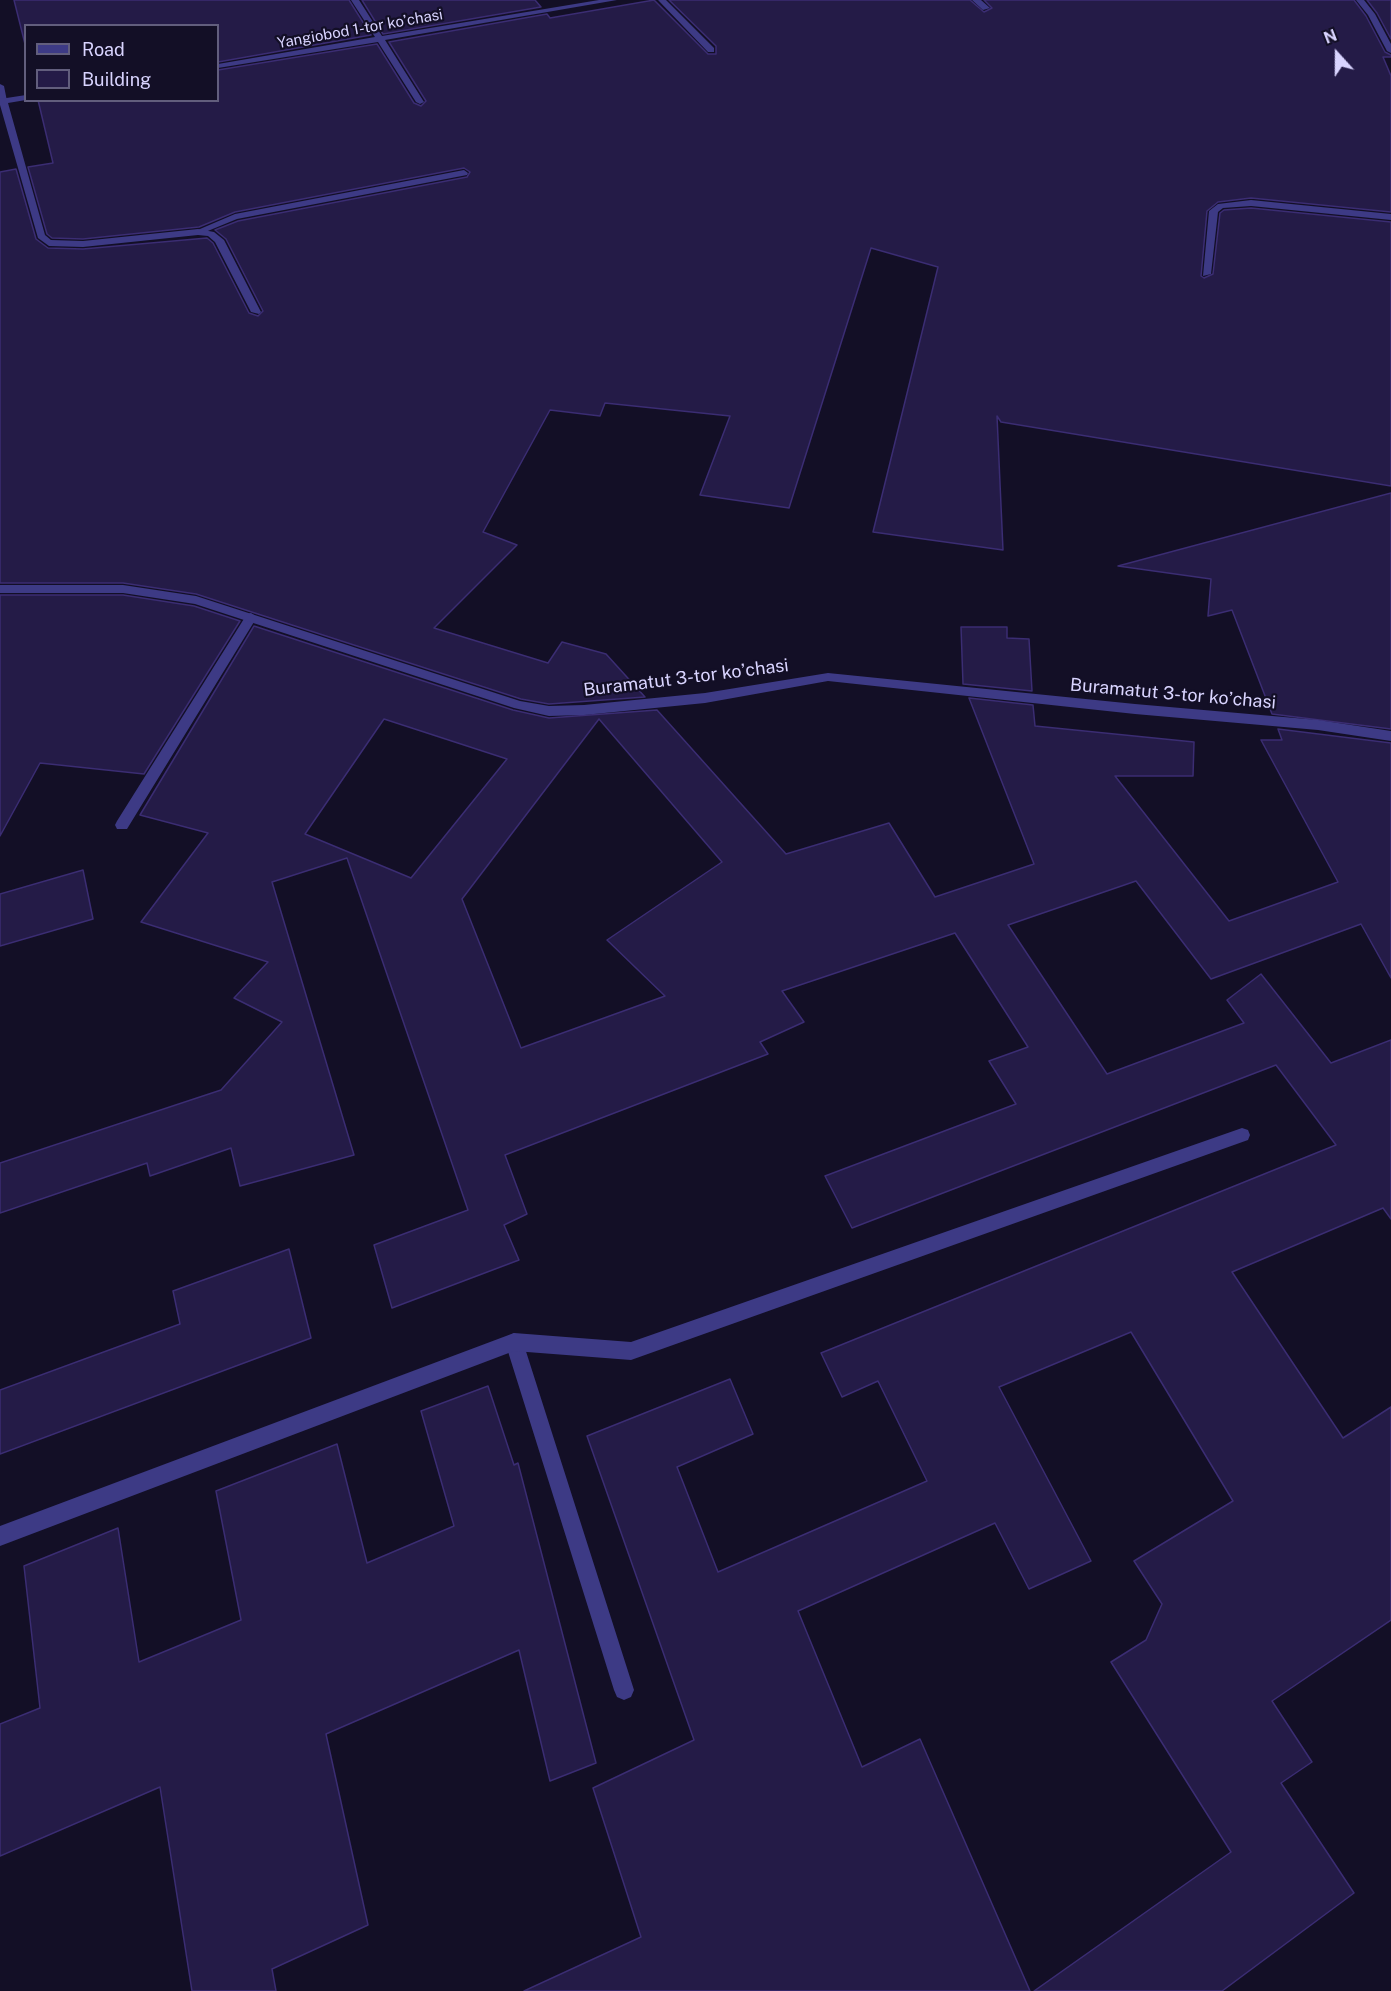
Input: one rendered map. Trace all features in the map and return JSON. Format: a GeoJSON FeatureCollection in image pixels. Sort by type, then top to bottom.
{"type":"FeatureCollection","features":[{"type":"Feature","properties":{"kind":"street"},"geometry":{"type":"LineString","coordinates":[[355,0],[420,102]]}},
{"type":"Feature","properties":{"kind":"street","name":"Yangiobod 1-tor koʼchasi"},"geometry":{"type":"LineString","coordinates":[[219,66],[613,0]]}},
{"type":"Feature","properties":{"kind":"street"},"geometry":{"type":"LineString","coordinates":[[662,0],[711,50]]}},
{"type":"Feature","properties":{"kind":"street"},"geometry":{"type":"LineString","coordinates":[[976,0],[986,8]]}},
{"type":"Feature","properties":{"kind":"street"},"geometry":{"type":"LineString","coordinates":[[1360,0],[1371,14],[1391,51]]}},
{"type":"Feature","properties":{"kind":"street"},"geometry":{"type":"LineString","coordinates":[[0,86],[2,101],[41,236],[49,243],[83,244],[198,232],[211,234],[219,240],[256,312]]}},
{"type":"Feature","properties":{"kind":"street"},"geometry":{"type":"LineString","coordinates":[[2,101],[24,97]]}},
{"type":"Feature","properties":{"kind":"street"},"geometry":{"type":"LineString","coordinates":[[198,232],[235,217],[464,173]]}},
{"type":"Feature","properties":{"kind":"street"},"geometry":{"type":"LineString","coordinates":[[1206,274],[1215,211],[1221,206],[1251,203],[1391,217]]}},
{"type":"Feature","properties":{"kind":"street","name":"Buramatut 3-tor koʼchasi"},"geometry":{"type":"LineString","coordinates":[[0,589],[123,590],[195,600],[519,705],[549,711],[584,710],[705,698],[828,676],[1135,709],[1318,725],[1391,736]]}},
{"type":"Feature","properties":{"kind":"street"},"geometry":{"type":"LineString","coordinates":[[122,825],[251,617]]}},
{"type":"Feature","properties":{"kind":"street"},"geometry":{"type":"LineString","coordinates":[[0,1536],[514,1342],[631,1351],[1242,1135]]}},
{"type":"Feature","properties":{"kind":"street"},"geometry":{"type":"LineString","coordinates":[[514,1342],[624,1690]]}},
{"type":"Feature","properties":{"kind":"building"},"geometry":{"type":"Polygon","coordinates":[[[14,0],[349,0],[371,35],[219,62],[219,24],[24,24],[24,40],[14,0]]]}},
{"type":"Feature","properties":{"kind":"building"},"geometry":{"type":"Polygon","coordinates":[[[362,0],[535,0],[541,7],[383,34],[362,0]]]}},
{"type":"Feature","properties":{"kind":"building"},"geometry":{"type":"Polygon","coordinates":[[[654,0],[708,54],[716,54],[716,46],[669,0],[970,0],[984,12],[992,8],[984,0],[1354,0],[1366,16],[1385,52],[1391,55],[1391,57],[1383,57],[1391,76],[1391,212],[1251,198],[1218,202],[1207,211],[1201,276],[1204,278],[1213,274],[1220,213],[1224,210],[1251,208],[1391,222],[1391,486],[1001,422],[997,416],[1003,550],[873,532],[938,267],[871,248],[789,508],[700,495],[730,416],[605,403],[600,416],[550,410],[483,532],[517,545],[434,628],[548,663],[562,642],[606,654],[645,697],[549,704],[521,699],[196,594],[123,583],[0,583],[0,172],[16,169],[36,239],[48,248],[83,249],[207,238],[213,243],[249,313],[258,316],[263,311],[226,239],[215,230],[238,221],[467,177],[470,172],[464,168],[235,212],[199,227],[83,239],[52,238],[47,234],[28,167],[53,163],[38,102],[219,102],[219,70],[377,44],[414,103],[421,106],[426,101],[389,42],[547,14],[550,18],[654,0]]]}},
{"type":"Feature","properties":{"kind":"building"},"geometry":{"type":"Polygon","coordinates":[[[1367,0],[1391,0],[1391,39],[1377,13],[1367,0]]]}},
{"type":"Feature","properties":{"kind":"building"},"geometry":{"type":"Polygon","coordinates":[[[1391,493],[1391,729],[1272,714],[1232,610],[1208,616],[1211,579],[1118,566],[1391,493]]]}},
{"type":"Feature","properties":{"kind":"building"},"geometry":{"type":"Polygon","coordinates":[[[0,595],[123,595],[194,606],[240,621],[144,774],[40,763],[0,836],[0,595]]]}},
{"type":"Feature","properties":{"kind":"building"},"geometry":{"type":"Polygon","coordinates":[[[254,626],[513,710],[549,718],[657,710],[786,854],[889,823],[935,897],[1034,864],[969,698],[1033,705],[1035,726],[1194,742],[1193,776],[1115,776],[1229,921],[1338,882],[1261,740],[1282,740],[1278,729],[1391,743],[1391,978],[1361,924],[1211,979],[1136,881],[1008,925],[1107,1074],[1244,1023],[1227,1000],[1261,974],[1331,1063],[1391,1040],[1391,1219],[1383,1208],[1232,1272],[1343,1438],[1391,1407],[1391,1620],[1272,1701],[1312,1762],[1281,1783],[1354,1893],[1222,1991],[1034,1991],[1231,1852],[1111,1662],[1146,1640],[1162,1604],[1134,1561],[1233,1501],[1131,1332],[999,1387],[1091,1561],[1029,1589],[995,1523],[798,1611],[862,1767],[920,1739],[1030,1991],[524,1991],[641,1937],[593,1788],[694,1740],[587,1436],[730,1379],[753,1434],[677,1467],[718,1572],[927,1481],[878,1381],[842,1397],[821,1353],[1336,1145],[1276,1065],[852,1228],[825,1176],[1016,1104],[989,1061],[1028,1047],[955,933],[782,991],[804,1022],[760,1042],[768,1054],[505,1155],[527,1214],[504,1225],[519,1260],[392,1308],[374,1245],[468,1210],[347,858],[272,882],[354,1155],[240,1186],[231,1148],[150,1176],[147,1163],[0,1213],[0,1163],[221,1090],[282,1022],[234,998],[268,962],[141,922],[208,833],[140,815],[254,626]],[[384,719],[305,834],[411,878],[507,759],[384,719]],[[599,719],[462,899],[521,1048],[665,996],[607,940],[722,862],[599,719]]]}},
{"type":"Feature","properties":{"kind":"building"},"geometry":{"type":"Polygon","coordinates":[[[961,627],[1007,627],[1007,638],[1029,639],[1032,691],[963,684],[961,627]]]}},
{"type":"Feature","properties":{"kind":"building"},"geometry":{"type":"Polygon","coordinates":[[[83,870],[93,919],[0,946],[0,894],[83,870]]]}},
{"type":"Feature","properties":{"kind":"building"},"geometry":{"type":"Polygon","coordinates":[[[289,1249],[311,1338],[0,1454],[0,1390],[180,1324],[173,1291],[289,1249]]]}},
{"type":"Feature","properties":{"kind":"building"},"geometry":{"type":"Polygon","coordinates":[[[488,1386],[514,1465],[518,1463],[596,1763],[550,1781],[519,1650],[326,1734],[368,1925],[272,1969],[276,1991],[192,1991],[160,1787],[0,1856],[0,1724],[40,1708],[24,1566],[118,1528],[139,1662],[241,1620],[216,1491],[337,1444],[367,1563],[454,1526],[421,1411],[488,1386]]]}}]}
